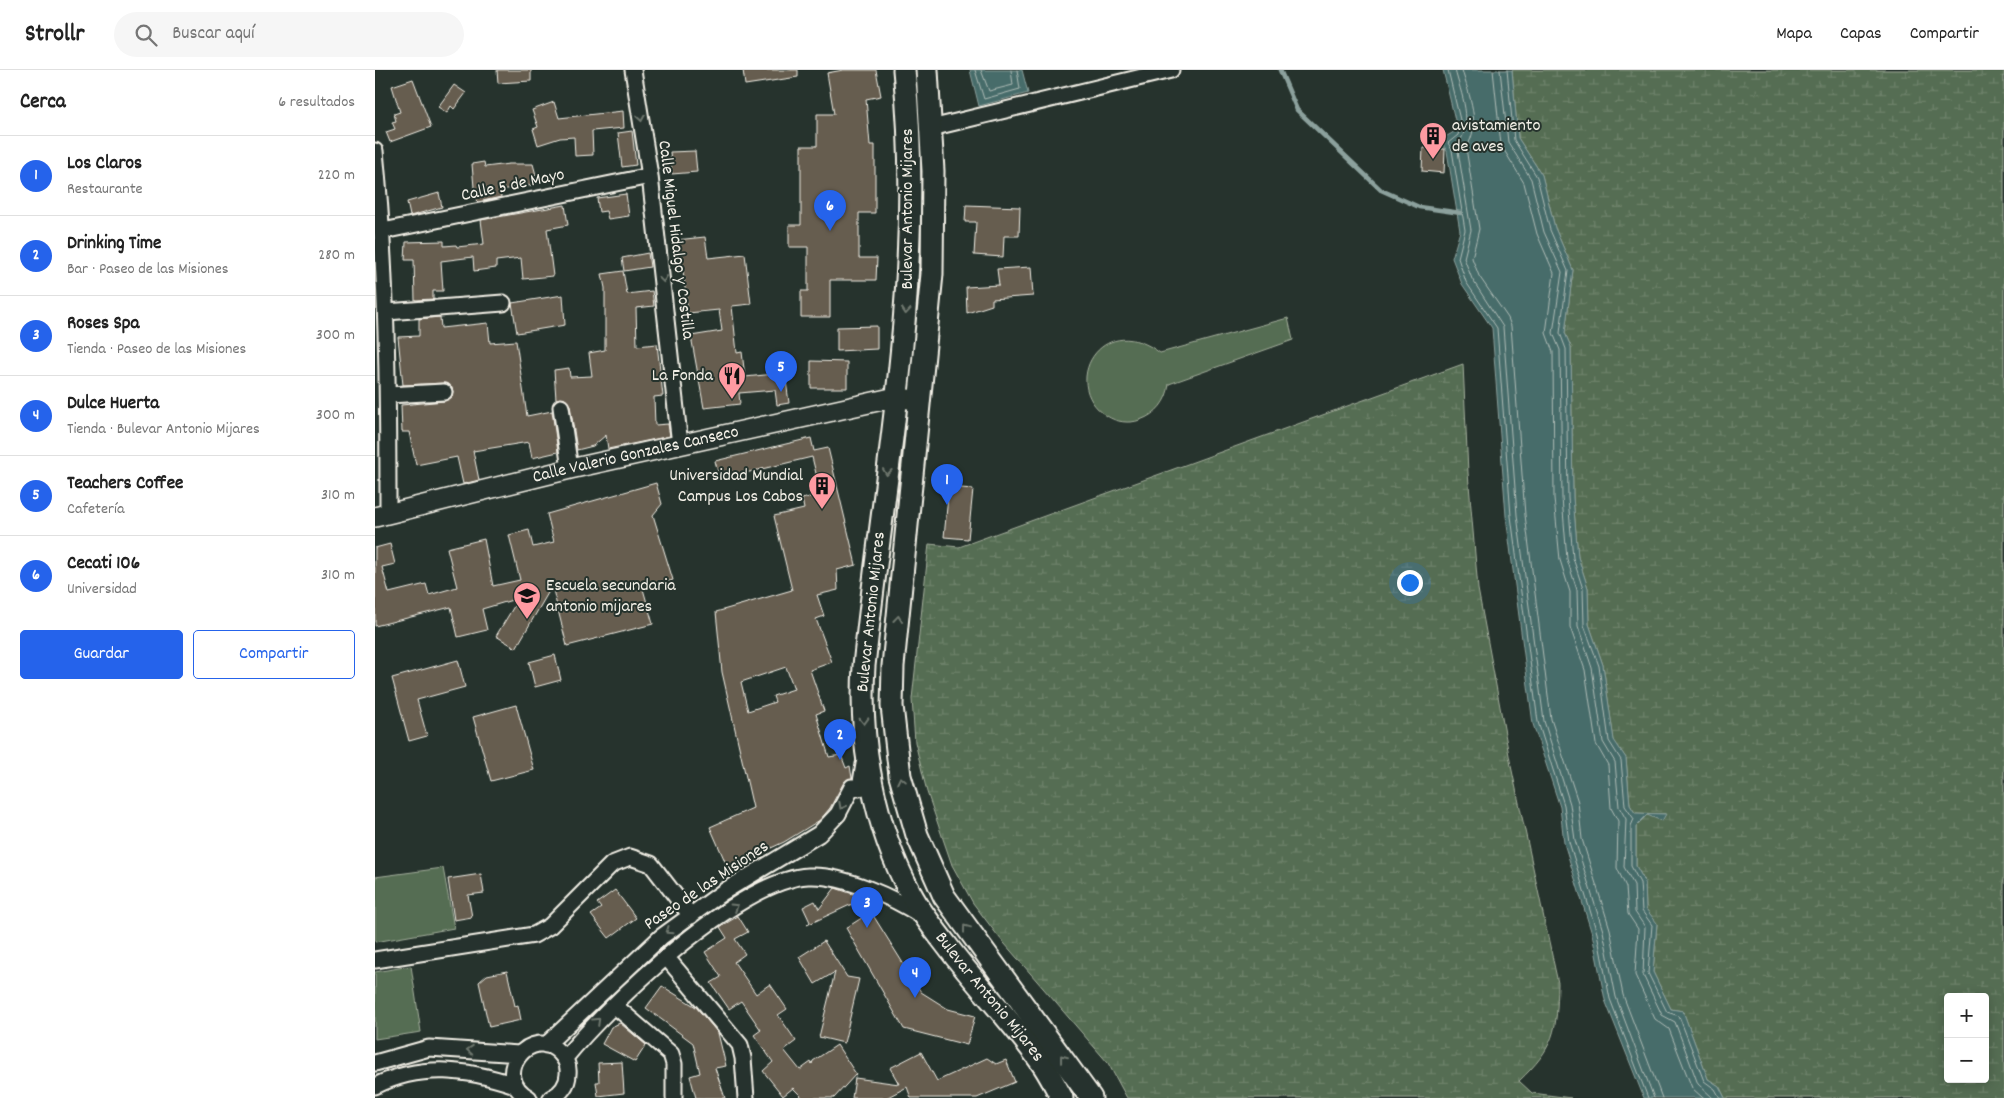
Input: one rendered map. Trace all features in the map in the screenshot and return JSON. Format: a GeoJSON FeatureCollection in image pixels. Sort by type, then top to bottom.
{"type":"FeatureCollection","features":[{"type":"Feature","properties":{"kind":"main road","name":"Bulevar Antonio Mijares"},"geometry":{"type":"LineString","coordinates":[[904,70],[909,133],[911,222],[903,357],[896,397],[864,666],[863,709],[866,753],[881,818],[911,894],[926,918],[1042,1062],[1062,1098]]}},
{"type":"Feature","properties":{"kind":"main road","name":"Bulevar Antonio Mijares"},"geometry":{"type":"LineString","coordinates":[[927,70],[931,128],[933,274],[892,684],[893,726],[904,794],[917,835],[944,896],[1091,1098]]}},
{"type":"Feature","properties":{"kind":"street","name":"Calle Miguel Hidalgo y Costilla"},"geometry":{"type":"LineString","coordinates":[[633,70],[650,176],[680,445]]}},
{"type":"Feature","properties":{"kind":"street"},"geometry":{"type":"LineString","coordinates":[[931,128],[1171,70]]}},
{"type":"Feature","properties":{"kind":"street"},"geometry":{"type":"LineString","coordinates":[[375,151],[378,204],[383,231],[387,312],[388,395],[381,515]]}},
{"type":"Feature","properties":{"kind":"street","name":"Calle 5 de Mayo"},"geometry":{"type":"LineString","coordinates":[[383,231],[650,176]]}},
{"type":"Feature","properties":{"kind":"street"},"geometry":{"type":"LineString","coordinates":[[387,312],[503,303]]}},
{"type":"Feature","properties":{"kind":"street"},"geometry":{"type":"LineString","coordinates":[[388,395],[444,392]]}},
{"type":"Feature","properties":{"kind":"street"},"geometry":{"type":"LineString","coordinates":[[896,397],[920,401]]}},
{"type":"Feature","properties":{"kind":"street","name":"Calle Valerio Gonzales Canseco"},"geometry":{"type":"LineString","coordinates":[[381,515],[570,469],[896,397]]}},
{"type":"Feature","properties":{"kind":"street"},"geometry":{"type":"LineString","coordinates":[[561,407],[570,469]]}},
{"type":"Feature","properties":{"kind":"street","name":"Paseo de las Misiones"},"geometry":{"type":"LineString","coordinates":[[546,1045],[661,937],[723,892],[819,834],[838,814],[852,787],[860,788],[866,753]]}},
{"type":"Feature","properties":{"kind":"street"},"geometry":{"type":"LineString","coordinates":[[375,960],[534,935],[550,926],[612,864],[630,857],[651,864],[691,916]]}},
{"type":"Feature","properties":{"kind":"street","name":"Paseo de las Misiones"},"geometry":{"type":"LineString","coordinates":[[565,1058],[591,1027],[614,1005],[703,927],[754,895],[781,882],[809,876],[850,884],[888,897],[926,918]]}},
{"type":"Feature","properties":{"kind":"street"},"geometry":{"type":"LineString","coordinates":[[667,958],[740,1045],[743,1058],[746,1098]]}},
{"type":"Feature","properties":{"kind":"street"},"geometry":{"type":"LineString","coordinates":[[614,1005],[671,1054],[674,1064],[674,1098]]}},
{"type":"Feature","properties":{"kind":"street"},"geometry":{"type":"LineString","coordinates":[[522,1094],[512,1074],[513,1064],[519,1054],[531,1046],[546,1045],[557,1049],[565,1058],[569,1068],[566,1093],[551,1098]]}},
{"type":"Feature","properties":{"kind":"street"},"geometry":{"type":"LineString","coordinates":[[375,1063],[429,1048],[519,1054]]}},
{"type":"Feature","properties":{"kind":"street"},"geometry":{"type":"LineString","coordinates":[[375,1086],[414,1072],[464,1071],[522,1094]]}},
{"type":"Feature","properties":{"kind":"green space"},"geometry":{"type":"Polygon","coordinates":[[[1512,70],[2004,70],[2004,1098],[1725,1098],[1719,1086],[1708,1079],[1683,1011],[1671,1009],[1653,972],[1657,924],[1646,909],[1645,882],[1636,866],[1636,826],[1647,815],[1665,814],[1635,813],[1630,805],[1626,758],[1614,741],[1603,665],[1589,624],[1588,588],[1578,557],[1573,497],[1571,347],[1565,333],[1573,270],[1555,228],[1542,175],[1518,138],[1512,70]]]}},
{"type":"Feature","properties":{"kind":"green space"},"geometry":{"type":"Polygon","coordinates":[[[1288,318],[1293,340],[1169,384],[1166,396],[1160,406],[1140,420],[1123,422],[1107,416],[1093,403],[1086,387],[1087,371],[1093,356],[1105,345],[1120,340],[1139,342],[1160,353],[1288,318]]]}},
{"type":"Feature","properties":{"kind":"green space"},"geometry":{"type":"Polygon","coordinates":[[[1463,364],[1468,473],[1478,589],[1511,766],[1558,983],[1557,1014],[1552,1037],[1540,1058],[1519,1081],[1532,1093],[1571,1098],[1127,1098],[1108,1063],[998,936],[973,903],[952,865],[927,792],[915,742],[912,699],[929,544],[959,547],[1463,364]]]}},
{"type":"Feature","properties":{"kind":"green space"},"geometry":{"type":"Polygon","coordinates":[[[443,868],[454,928],[375,942],[375,877],[443,868]]]}},
{"type":"Feature","properties":{"kind":"green space"},"geometry":{"type":"Polygon","coordinates":[[[411,966],[421,1032],[375,1039],[375,972],[411,966]]]}},
{"type":"Feature","properties":{"kind":"water"},"geometry":{"type":"Polygon","coordinates":[[[970,70],[1022,70],[1028,93],[979,106],[970,70]]]}},
{"type":"Feature","properties":{"kind":"water"},"geometry":{"type":"Polygon","coordinates":[[[1443,70],[1512,70],[1518,138],[1542,175],[1555,228],[1573,270],[1565,333],[1571,347],[1573,497],[1578,557],[1588,588],[1589,624],[1603,665],[1614,740],[1626,758],[1630,805],[1635,813],[1666,814],[1662,821],[1647,815],[1636,826],[1636,866],[1645,882],[1646,909],[1657,923],[1653,972],[1671,1009],[1683,1011],[1708,1079],[1719,1086],[1725,1098],[1644,1098],[1605,1000],[1592,934],[1564,843],[1560,807],[1533,724],[1506,516],[1492,328],[1462,284],[1452,258],[1460,231],[1447,151],[1440,140],[1454,132],[1456,124],[1443,70]]]}},
{"type":"Feature","properties":{"kind":"building"},"geometry":{"type":"Polygon","coordinates":[[[497,70],[531,70],[531,81],[498,83],[497,70]]]}},
{"type":"Feature","properties":{"kind":"building"},"geometry":{"type":"Polygon","coordinates":[[[743,70],[798,70],[798,77],[745,85],[743,70]]]}},
{"type":"Feature","properties":{"kind":"building"},"geometry":{"type":"Polygon","coordinates":[[[843,70],[876,70],[881,96],[866,99],[870,145],[875,145],[875,213],[859,213],[859,258],[877,258],[876,280],[830,280],[830,317],[801,317],[801,291],[808,291],[808,247],[789,247],[789,225],[801,225],[801,146],[817,146],[817,114],[834,114],[827,73],[843,70]]]}},
{"type":"Feature","properties":{"kind":"building"},"geometry":{"type":"Polygon","coordinates":[[[413,79],[431,127],[390,142],[386,132],[395,129],[392,122],[396,121],[394,114],[400,112],[392,86],[413,79]]]}},
{"type":"Feature","properties":{"kind":"building"},"geometry":{"type":"Polygon","coordinates":[[[454,85],[466,93],[454,109],[451,106],[447,113],[438,107],[454,85]]]}},
{"type":"Feature","properties":{"kind":"building"},"geometry":{"type":"Polygon","coordinates":[[[554,102],[559,118],[623,111],[624,128],[592,131],[593,155],[575,156],[574,137],[560,138],[538,145],[533,129],[538,127],[532,110],[554,102]]]}},
{"type":"Feature","properties":{"kind":"building"},"geometry":{"type":"Polygon","coordinates":[[[632,131],[636,165],[622,167],[618,133],[632,131]]]}},
{"type":"Feature","properties":{"kind":"building","name":"avistamiento de aves"},"geometry":{"type":"Polygon","coordinates":[[[1423,148],[1445,149],[1444,173],[1422,171],[1423,148]]]}},
{"type":"Feature","properties":{"kind":"building"},"geometry":{"type":"Polygon","coordinates":[[[695,151],[697,172],[672,174],[670,152],[695,151]]]}},
{"type":"Feature","properties":{"kind":"building"},"geometry":{"type":"Polygon","coordinates":[[[484,162],[485,167],[533,164],[536,175],[533,178],[534,185],[500,190],[501,197],[478,202],[475,199],[472,164],[484,162]]]}},
{"type":"Feature","properties":{"kind":"building"},"geometry":{"type":"Polygon","coordinates":[[[439,193],[442,207],[410,216],[407,202],[439,193]]]}},
{"type":"Feature","properties":{"kind":"building"},"geometry":{"type":"Polygon","coordinates":[[[626,194],[629,216],[608,219],[606,211],[599,212],[597,198],[626,194]]]}},
{"type":"Feature","properties":{"kind":"building"},"geometry":{"type":"Polygon","coordinates":[[[565,205],[568,225],[547,229],[553,276],[523,279],[521,258],[496,261],[496,268],[474,271],[473,257],[441,261],[443,291],[433,291],[433,299],[415,300],[414,260],[405,260],[406,242],[444,241],[444,246],[456,245],[457,247],[484,244],[481,220],[565,205]]]}},
{"type":"Feature","properties":{"kind":"building"},"geometry":{"type":"Polygon","coordinates":[[[966,205],[1020,207],[1019,236],[1004,236],[1003,257],[974,255],[976,222],[965,222],[966,205]]]}},
{"type":"Feature","properties":{"kind":"building"},"geometry":{"type":"Polygon","coordinates":[[[705,237],[708,258],[745,254],[751,304],[732,306],[737,353],[742,352],[745,377],[785,373],[789,403],[777,405],[775,390],[739,393],[740,404],[704,408],[691,336],[722,331],[719,310],[688,313],[682,262],[679,262],[676,240],[705,237]]]}},
{"type":"Feature","properties":{"kind":"building"},"geometry":{"type":"Polygon","coordinates":[[[648,253],[650,267],[624,271],[622,258],[648,253]]]}},
{"type":"Feature","properties":{"kind":"building"},"geometry":{"type":"Polygon","coordinates":[[[1031,267],[1033,296],[992,299],[992,305],[967,313],[966,287],[999,285],[997,269],[1031,267]]]}},
{"type":"Feature","properties":{"kind":"building"},"geometry":{"type":"Polygon","coordinates":[[[623,271],[627,294],[652,291],[654,306],[636,308],[637,346],[657,344],[663,396],[654,397],[655,425],[668,424],[670,436],[608,449],[606,435],[593,446],[577,450],[570,405],[565,399],[556,399],[554,370],[569,368],[570,377],[592,376],[589,353],[605,350],[605,288],[602,274],[623,271]]]}},
{"type":"Feature","properties":{"kind":"building"},"geometry":{"type":"Polygon","coordinates":[[[563,295],[565,325],[517,333],[512,303],[563,295]]]}},
{"type":"Feature","properties":{"kind":"building"},"geometry":{"type":"Polygon","coordinates":[[[440,317],[441,328],[488,323],[490,343],[516,341],[527,416],[552,411],[558,452],[532,458],[529,442],[473,451],[479,480],[463,484],[457,457],[416,465],[409,432],[402,432],[401,405],[445,401],[452,397],[453,391],[449,384],[444,383],[403,385],[398,337],[419,336],[419,319],[440,317]]]}},
{"type":"Feature","properties":{"kind":"building"},"geometry":{"type":"Polygon","coordinates":[[[877,326],[877,349],[837,351],[837,327],[877,326]]]}},
{"type":"Feature","properties":{"kind":"building"},"geometry":{"type":"Polygon","coordinates":[[[811,361],[847,362],[847,388],[811,388],[811,361]]]}},
{"type":"Feature","properties":{"kind":"building"},"geometry":{"type":"Polygon","coordinates":[[[811,438],[814,451],[828,448],[856,565],[837,570],[838,590],[817,595],[824,616],[816,619],[832,662],[810,670],[824,711],[816,714],[829,757],[841,755],[846,768],[850,766],[852,778],[844,782],[830,808],[820,820],[784,842],[728,868],[710,827],[753,808],[722,672],[716,612],[792,590],[774,516],[804,509],[802,499],[821,494],[812,457],[720,479],[715,461],[811,438]],[[786,667],[741,682],[748,711],[775,702],[773,696],[794,689],[786,667]]]}},
{"type":"Feature","properties":{"kind":"building"},"geometry":{"type":"Polygon","coordinates":[[[656,483],[662,504],[653,515],[673,580],[643,589],[653,624],[567,646],[552,586],[516,648],[496,636],[519,598],[482,609],[487,630],[458,637],[451,607],[375,626],[375,548],[390,544],[395,564],[382,567],[389,593],[426,584],[429,595],[457,587],[447,548],[484,539],[493,586],[520,580],[509,535],[529,530],[533,547],[554,542],[547,514],[656,483]]]}},
{"type":"Feature","properties":{"kind":"building"},"geometry":{"type":"Polygon","coordinates":[[[949,487],[973,489],[968,539],[944,537],[949,487]]]}},
{"type":"Feature","properties":{"kind":"building"},"geometry":{"type":"Polygon","coordinates":[[[555,655],[561,680],[535,687],[529,662],[555,655]]]}},
{"type":"Feature","properties":{"kind":"building"},"geometry":{"type":"Polygon","coordinates":[[[458,660],[465,687],[417,700],[427,736],[409,741],[392,678],[458,660]]]}},
{"type":"Feature","properties":{"kind":"building"},"geometry":{"type":"Polygon","coordinates":[[[516,705],[534,770],[491,781],[473,717],[516,705]]]}},
{"type":"Feature","properties":{"kind":"building"},"geometry":{"type":"Polygon","coordinates":[[[481,874],[484,893],[468,895],[472,917],[454,920],[448,879],[481,874]]]}},
{"type":"Feature","properties":{"kind":"building"},"geometry":{"type":"Polygon","coordinates":[[[835,888],[865,898],[807,925],[810,922],[803,907],[815,901],[819,909],[835,888]]]}},
{"type":"Feature","properties":{"kind":"building"},"geometry":{"type":"Polygon","coordinates":[[[615,890],[636,918],[609,938],[591,915],[601,908],[597,903],[615,890]]]}},
{"type":"Feature","properties":{"kind":"building"},"geometry":{"type":"Polygon","coordinates":[[[871,912],[921,992],[948,1009],[975,1016],[967,1045],[904,1029],[846,928],[871,912]]]}},
{"type":"Feature","properties":{"kind":"building"},"geometry":{"type":"Polygon","coordinates":[[[738,916],[748,932],[735,939],[745,954],[734,962],[756,994],[770,984],[787,1009],[778,1015],[796,1041],[784,1050],[800,1070],[811,1062],[812,1064],[813,1061],[837,1045],[856,1074],[834,1098],[803,1098],[793,1088],[783,1096],[763,1071],[773,1062],[754,1035],[761,1030],[741,1001],[729,1009],[711,983],[721,977],[705,952],[727,938],[720,927],[738,916]]]}},
{"type":"Feature","properties":{"kind":"building"},"geometry":{"type":"Polygon","coordinates":[[[824,941],[847,977],[859,979],[844,1043],[819,1037],[835,972],[815,984],[799,957],[824,941]]]}},
{"type":"Feature","properties":{"kind":"building"},"geometry":{"type":"Polygon","coordinates":[[[507,971],[515,1006],[518,1005],[521,1020],[489,1027],[479,982],[487,975],[507,971]]]}},
{"type":"Feature","properties":{"kind":"building"},"geometry":{"type":"Polygon","coordinates":[[[662,986],[696,1007],[718,1033],[726,1066],[715,1068],[725,1098],[696,1098],[690,1076],[700,1073],[693,1043],[646,1008],[662,986]]]}},
{"type":"Feature","properties":{"kind":"building"},"geometry":{"type":"Polygon","coordinates":[[[620,1023],[646,1045],[635,1062],[602,1044],[611,1027],[620,1023]]]}},
{"type":"Feature","properties":{"kind":"building"},"geometry":{"type":"Polygon","coordinates":[[[921,1052],[937,1081],[987,1058],[996,1064],[1006,1060],[1015,1082],[977,1098],[911,1098],[907,1087],[886,1098],[852,1098],[855,1078],[899,1084],[890,1068],[921,1052]]]}},
{"type":"Feature","properties":{"kind":"building"},"geometry":{"type":"Polygon","coordinates":[[[622,1062],[624,1093],[598,1096],[596,1082],[599,1082],[598,1063],[622,1062]]]}},
{"type":"Feature","properties":{"kind":"waterway"},"geometry":{"type":"LineString","coordinates":[[1280,70],[1297,110],[1381,190],[1419,207],[1461,213]]}},
{"type":"Feature","properties":{"kind":"place","name":"avistamiento de aves"},"geometry":{"type":"Point","coordinates":[1433,160]}},
{"type":"Feature","properties":{"kind":"place","name":"Cecati 106"},"geometry":{"type":"Point","coordinates":[830,231]}},
{"type":"Feature","properties":{"kind":"place","name":"Teachers Coffee"},"geometry":{"type":"Point","coordinates":[781,392]}},
{"type":"Feature","properties":{"kind":"place","name":"La Fonda"},"geometry":{"type":"Point","coordinates":[732,400]}},
{"type":"Feature","properties":{"kind":"place","name":"Los Claros"},"geometry":{"type":"Point","coordinates":[947,505]}},
{"type":"Feature","properties":{"kind":"place","name":"Universidad Mundial Campus Los Cabos"},"geometry":{"type":"Point","coordinates":[822,510]}},
{"type":"Feature","properties":{"kind":"place","name":"Escuela secundaria antonio mijares"},"geometry":{"type":"Point","coordinates":[527,620]}},
{"type":"Feature","properties":{"kind":"place","name":"Drinking Time"},"geometry":{"type":"Point","coordinates":[840,760]}},
{"type":"Feature","properties":{"kind":"place","name":"Roses Spa"},"geometry":{"type":"Point","coordinates":[867,928]}},
{"type":"Feature","properties":{"kind":"place","name":"Dulce Huerta"},"geometry":{"type":"Point","coordinates":[915,998]}}]}
